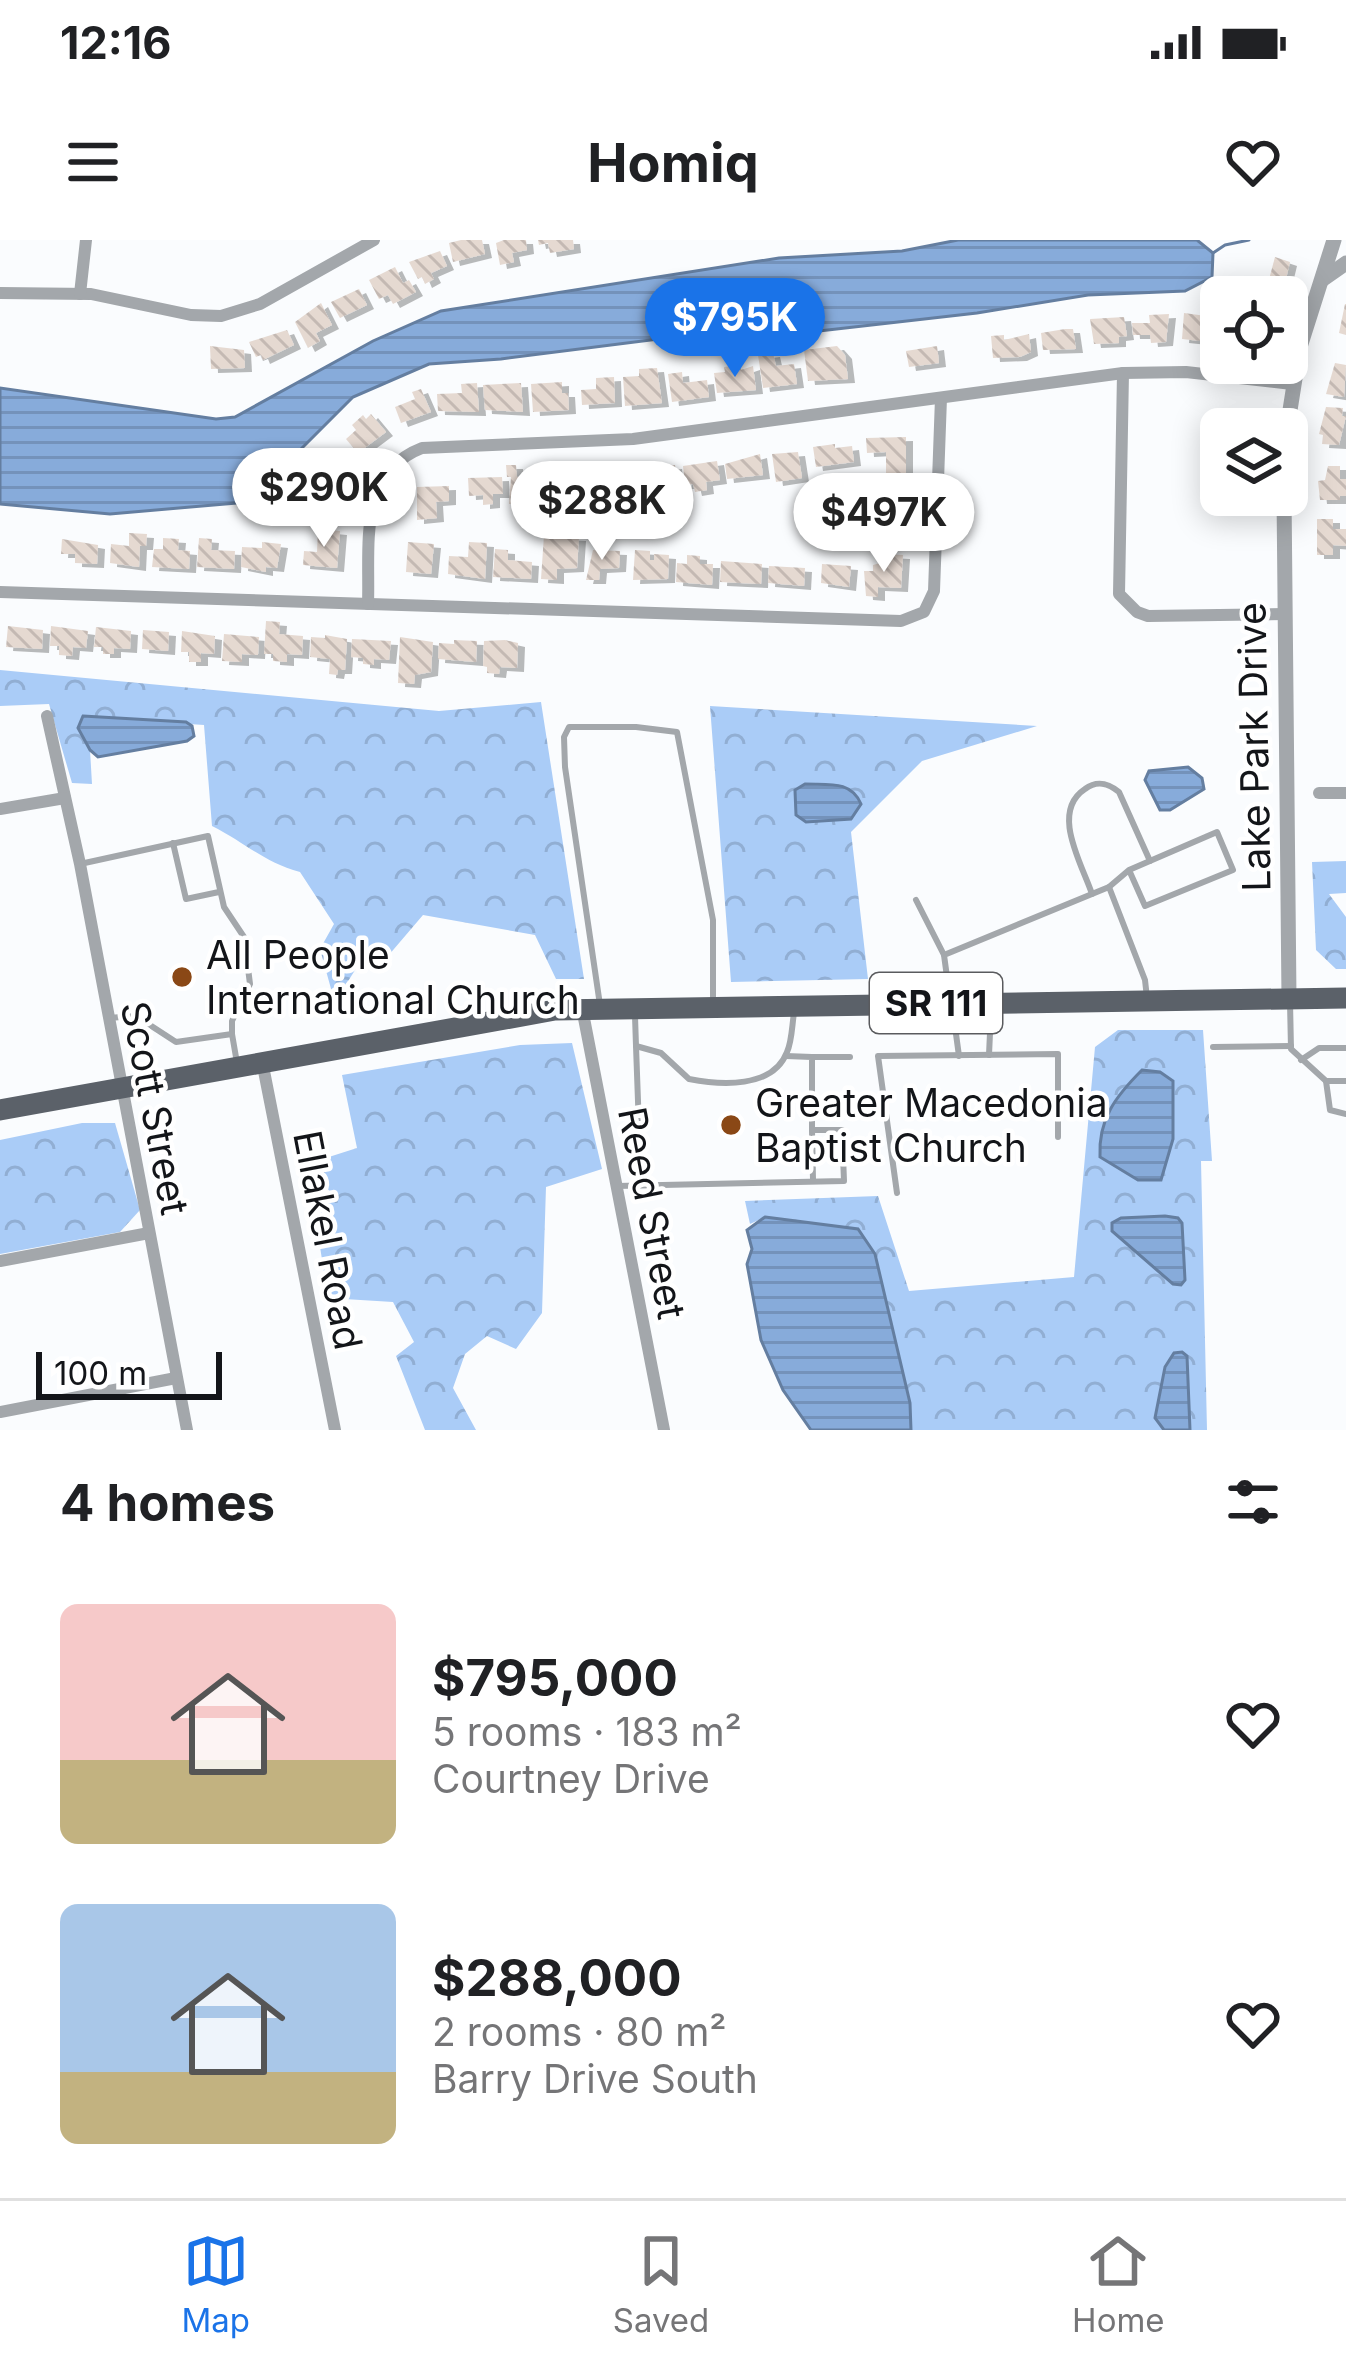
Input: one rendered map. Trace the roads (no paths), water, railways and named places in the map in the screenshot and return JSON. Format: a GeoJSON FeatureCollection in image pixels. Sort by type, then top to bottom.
{"type":"FeatureCollection","features":[{"type":"Feature","properties":{"kind":"main road","name":"SR 111"},"geometry":{"type":"LineString","coordinates":[[0,1110],[519,1014],[591,1008],[1346,998]]}},
{"type":"Feature","properties":{"kind":"street"},"geometry":{"type":"LineString","coordinates":[[80,293],[86,240]]}},
{"type":"Feature","properties":{"kind":"street"},"geometry":{"type":"LineString","coordinates":[[0,293],[80,293],[191,315],[221,316],[260,304],[374,240]]}},
{"type":"Feature","properties":{"kind":"street"},"geometry":{"type":"LineString","coordinates":[[1308,326],[1334,240]]}},
{"type":"Feature","properties":{"kind":"street"},"geometry":{"type":"LineString","coordinates":[[1320,282],[1346,263]]}},
{"type":"Feature","properties":{"kind":"street"},"geometry":{"type":"LineString","coordinates":[[368,604],[371,506],[376,489],[395,463],[422,448],[633,439],[1124,374],[1200,374]]}},
{"type":"Feature","properties":{"kind":"street"},"geometry":{"type":"LineString","coordinates":[[1124,374],[1117,583],[1126,604],[1148,616],[1285,614]]}},
{"type":"Feature","properties":{"kind":"street"},"geometry":{"type":"LineString","coordinates":[[1289,408],[1292,384]]}},
{"type":"Feature","properties":{"kind":"street"},"geometry":{"type":"LineString","coordinates":[[0,592],[901,621],[924,612],[934,591],[941,398]]}},
{"type":"Feature","properties":{"kind":"street","name":"Lake Park Drive"},"geometry":{"type":"LineString","coordinates":[[1284,516],[1289,998]]}},
{"type":"Feature","properties":{"kind":"street","name":"Scott Street"},"geometry":{"type":"LineString","coordinates":[[47,716],[80,865],[187,1430]]}},
{"type":"Feature","properties":{"kind":"street"},"geometry":{"type":"LineString","coordinates":[[1319,793],[1346,793]]}},
{"type":"Feature","properties":{"kind":"street"},"geometry":{"type":"LineString","coordinates":[[0,809],[65,798]]}},
{"type":"Feature","properties":{"kind":"street","name":"Reed Street"},"geometry":{"type":"LineString","coordinates":[[591,1008],[617,1186],[664,1430]]}},
{"type":"Feature","properties":{"kind":"street","name":"Ellakel Road"},"geometry":{"type":"LineString","coordinates":[[262,1061],[334,1430]]}},
{"type":"Feature","properties":{"kind":"street"},"geometry":{"type":"LineString","coordinates":[[0,1261],[149,1233]]}},
{"type":"Feature","properties":{"kind":"street"},"geometry":{"type":"LineString","coordinates":[[0,1412],[176,1378]]}},
{"type":"Feature","properties":{"kind":"lane"},"geometry":{"type":"LineString","coordinates":[[591,1008],[565,767],[568,728],[677,732],[713,920],[713,1006]]}},
{"type":"Feature","properties":{"kind":"lane"},"geometry":{"type":"LineString","coordinates":[[1092,894],[1068,822],[1071,804],[1084,789],[1095,783],[1119,791],[1150,861]]}},
{"type":"Feature","properties":{"kind":"lane"},"geometry":{"type":"LineString","coordinates":[[944,956],[1092,894],[1129,870],[1217,832],[1233,870],[1145,906],[1129,870]]}},
{"type":"Feature","properties":{"kind":"lane"},"geometry":{"type":"LineString","coordinates":[[80,865],[208,836],[219,892],[244,937],[250,984],[232,1021],[237,1066]]}},
{"type":"Feature","properties":{"kind":"lane"},"geometry":{"type":"LineString","coordinates":[[173,843],[186,899],[219,892]]}},
{"type":"Feature","properties":{"kind":"lane"},"geometry":{"type":"LineString","coordinates":[[1109,886],[1145,980],[1148,1001]]}},
{"type":"Feature","properties":{"kind":"lane"},"geometry":{"type":"LineString","coordinates":[[916,900],[944,956],[959,1056]]}},
{"type":"Feature","properties":{"kind":"lane"},"geometry":{"type":"LineString","coordinates":[[1289,998],[1291,1046],[1326,1081],[1346,1081]]}},
{"type":"Feature","properties":{"kind":"lane"},"geometry":{"type":"LineString","coordinates":[[989,1055],[992,1002]]}},
{"type":"Feature","properties":{"kind":"lane"},"geometry":{"type":"LineString","coordinates":[[636,1046],[661,1053],[693,1081],[753,1081],[786,1056],[795,1005]]}},
{"type":"Feature","properties":{"kind":"lane"},"geometry":{"type":"LineString","coordinates":[[634,1007],[641,1184]]}},
{"type":"Feature","properties":{"kind":"lane"},"geometry":{"type":"LineString","coordinates":[[107,1018],[136,1016],[176,1042],[232,1034]]}},
{"type":"Feature","properties":{"kind":"lane"},"geometry":{"type":"LineString","coordinates":[[1214,1047],[1291,1046]]}},
{"type":"Feature","properties":{"kind":"lane"},"geometry":{"type":"LineString","coordinates":[[1301,1060],[1319,1048],[1346,1048]]}},
{"type":"Feature","properties":{"kind":"lane"},"geometry":{"type":"LineString","coordinates":[[897,1192],[878,1056],[1058,1054],[1058,1136]]}},
{"type":"Feature","properties":{"kind":"lane"},"geometry":{"type":"LineString","coordinates":[[786,1056],[850,1057]]}},
{"type":"Feature","properties":{"kind":"lane"},"geometry":{"type":"LineString","coordinates":[[812,1057],[813,1182]]}},
{"type":"Feature","properties":{"kind":"lane"},"geometry":{"type":"LineString","coordinates":[[1326,1081],[1330,1110],[1346,1114]]}},
{"type":"Feature","properties":{"kind":"lane"},"geometry":{"type":"LineString","coordinates":[[617,1186],[844,1181],[842,1130],[812,1130]]}},
{"type":"Feature","properties":{"kind":"waterway"},"geometry":{"type":"LineString","coordinates":[[1213,253],[1249,240]]}},
{"type":"Feature","properties":{"kind":"place","name":"All People International Church"},"geometry":{"type":"Point","coordinates":[182,977]}},
{"type":"Feature","properties":{"kind":"place","name":"Greater Macedonia Baptist Church"},"geometry":{"type":"Point","coordinates":[731,1125]}}]}
